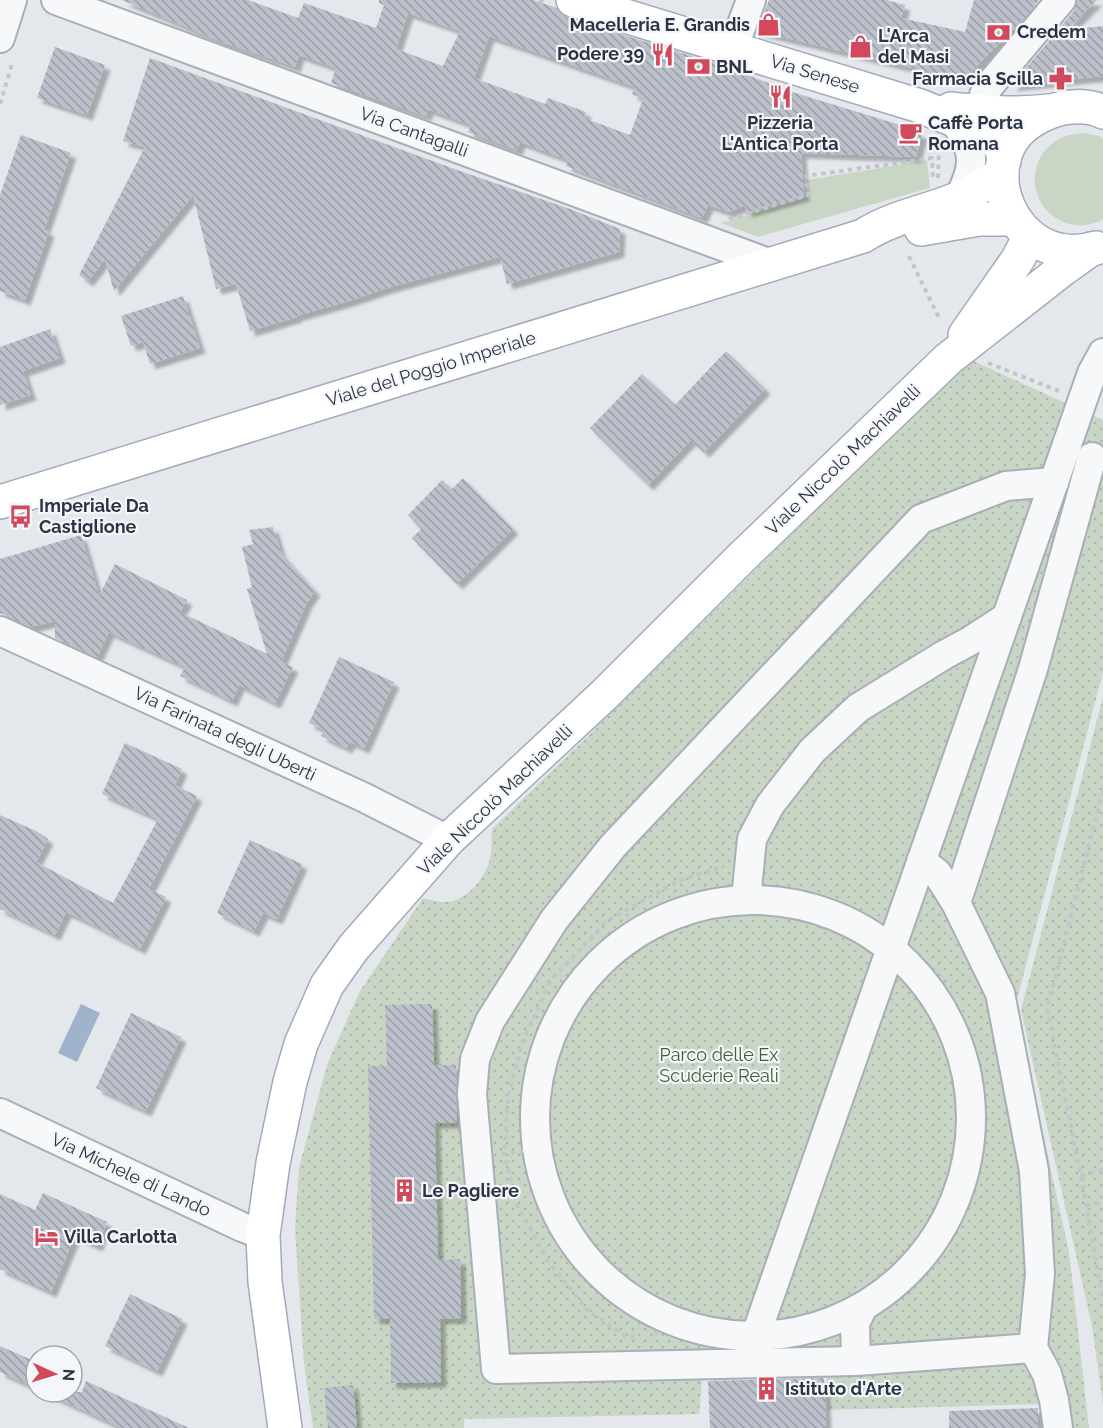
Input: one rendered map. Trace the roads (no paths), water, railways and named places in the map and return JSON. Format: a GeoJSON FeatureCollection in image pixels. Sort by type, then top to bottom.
{"type":"FeatureCollection","features":[{"type":"Feature","properties":{"kind":"main road","name":"Via Senese"},"geometry":{"type":"LineString","coordinates":[[574,0],[920,106],[958,126],[981,131],[994,139],[1002,149],[1003,168]]}},
{"type":"Feature","properties":{"kind":"main road","name":"Via Senese"},"geometry":{"type":"LineString","coordinates":[[958,126],[1074,107],[1101,110]]}},
{"type":"Feature","properties":{"kind":"main road"},"geometry":{"type":"LineString","coordinates":[[1051,111],[1028,123],[1016,135],[1008,148],[1003,168],[1004,195],[1008,208],[1022,228],[1040,243],[1055,250],[1072,252],[1100,247]]}},
{"type":"Feature","properties":{"kind":"main road","name":"Viale del Poggio Imperiale"},"geometry":{"type":"LineString","coordinates":[[863,236],[949,188],[1003,168]]}},
{"type":"Feature","properties":{"kind":"main road","name":"Viale del Poggio Imperiale"},"geometry":{"type":"LineString","coordinates":[[0,502],[863,236],[900,233],[979,219],[1022,228]]}},
{"type":"Feature","properties":{"kind":"main road","name":"Viale Niccolò Machiavelli"},"geometry":{"type":"LineString","coordinates":[[963,359],[1018,259],[1022,228]]}},
{"type":"Feature","properties":{"kind":"main road","name":"Viale Niccolò Machiavelli"},"geometry":{"type":"LineString","coordinates":[[285,1428],[265,1282],[263,1235],[273,1163],[290,1082],[301,1044],[327,985],[354,947],[448,840],[604,695],[740,560],[1063,269],[1100,247]]}},
{"type":"Feature","properties":{"kind":"street"},"geometry":{"type":"LineString","coordinates":[[0,38],[12,0]]}},
{"type":"Feature","properties":{"kind":"street","name":"Via Cantagalli"},"geometry":{"type":"LineString","coordinates":[[56,0],[771,264]]}},
{"type":"Feature","properties":{"kind":"street"},"geometry":{"type":"LineString","coordinates":[[733,49],[751,0]]}},
{"type":"Feature","properties":{"kind":"street"},"geometry":{"type":"LineString","coordinates":[[949,188],[969,173],[971,149],[958,126],[1061,0]]}},
{"type":"Feature","properties":{"kind":"street"},"geometry":{"type":"LineString","coordinates":[[746,1363],[1082,401],[1102,353]]}},
{"type":"Feature","properties":{"kind":"street"},"geometry":{"type":"LineString","coordinates":[[956,903],[1033,669],[1092,457]]}},
{"type":"Feature","properties":{"kind":"street"},"geometry":{"type":"LineString","coordinates":[[1033,1348],[856,1361],[496,1369],[491,1155],[472,1094],[475,1059],[490,1021],[554,920],[613,846],[921,519],[1006,486],[1054,482]]}},
{"type":"Feature","properties":{"kind":"street"},"geometry":{"type":"LineString","coordinates":[[746,899],[752,838],[770,805],[812,751],[858,708],[1007,617]]}},
{"type":"Feature","properties":{"kind":"street","name":"Via Farinata degli Uberti"},"geometry":{"type":"LineString","coordinates":[[0,631],[363,797],[448,840]]}},
{"type":"Feature","properties":{"kind":"street"},"geometry":{"type":"LineString","coordinates":[[921,861],[937,873],[956,903],[1000,993],[1034,1171],[1040,1274],[1033,1348],[1047,1374],[1058,1428]]}},
{"type":"Feature","properties":{"kind":"street"},"geometry":{"type":"LineString","coordinates":[[746,899],[777,900],[808,906],[838,916],[865,930],[891,948],[924,981],[949,1021],[965,1065],[971,1111],[968,1158],[954,1203],[932,1244],[901,1279],[863,1307],[829,1323],[793,1333],[755,1337],[704,1331],[655,1313],[611,1284],[576,1245],[551,1200],[537,1149],[536,1096],[547,1045],[570,998],[604,958],[646,927],[694,907],[746,899]]}},
{"type":"Feature","properties":{"kind":"street","name":"Via Michele di Lando"},"geometry":{"type":"LineString","coordinates":[[0,1113],[263,1235]]}},
{"type":"Feature","properties":{"kind":"street"},"geometry":{"type":"LineString","coordinates":[[856,1361],[855,1323],[863,1307]]}},
{"type":"Feature","properties":{"kind":"water"},"geometry":{"type":"Polygon","coordinates":[[[81,1004],[100,1013],[77,1062],[58,1053],[81,1004]]]}},
{"type":"Feature","properties":{"kind":"place","name":"Macelleria E. Grandis"},"geometry":{"type":"Point","coordinates":[768,25]}},
{"type":"Feature","properties":{"kind":"place","name":"Credem"},"geometry":{"type":"Point","coordinates":[999,32]}},
{"type":"Feature","properties":{"kind":"place","name":"L'Arca del Masi"},"geometry":{"type":"Point","coordinates":[860,46]}},
{"type":"Feature","properties":{"kind":"place","name":"Podere 39"},"geometry":{"type":"Point","coordinates":[662,54]}},
{"type":"Feature","properties":{"kind":"place","name":"BNL"},"geometry":{"type":"Point","coordinates":[698,67]}},
{"type":"Feature","properties":{"kind":"place","name":"Farmacia Scilla"},"geometry":{"type":"Point","coordinates":[1061,79]}},
{"type":"Feature","properties":{"kind":"place","name":"Pizzeria L'Antica Porta"},"geometry":{"type":"Point","coordinates":[780,97]}},
{"type":"Feature","properties":{"kind":"place","name":"Caffè Porta Romana"},"geometry":{"type":"Point","coordinates":[910,133]}},
{"type":"Feature","properties":{"kind":"place","name":"Imperiale Da Castiglione"},"geometry":{"type":"Point","coordinates":[21,516]}},
{"type":"Feature","properties":{"kind":"place","name":"Le Pagliere"},"geometry":{"type":"Point","coordinates":[404,1191]}},
{"type":"Feature","properties":{"kind":"place","name":"Villa Carlotta"},"geometry":{"type":"Point","coordinates":[46,1237]}},
{"type":"Feature","properties":{"kind":"place","name":"Istituto d'Arte"},"geometry":{"type":"Point","coordinates":[767,1389]}},
{"type":"Feature","properties":{"kind":"park label","name":"Parco delle Ex Scuderie Reali"},"geometry":{"type":"Point","coordinates":[719,1065]}}]}
